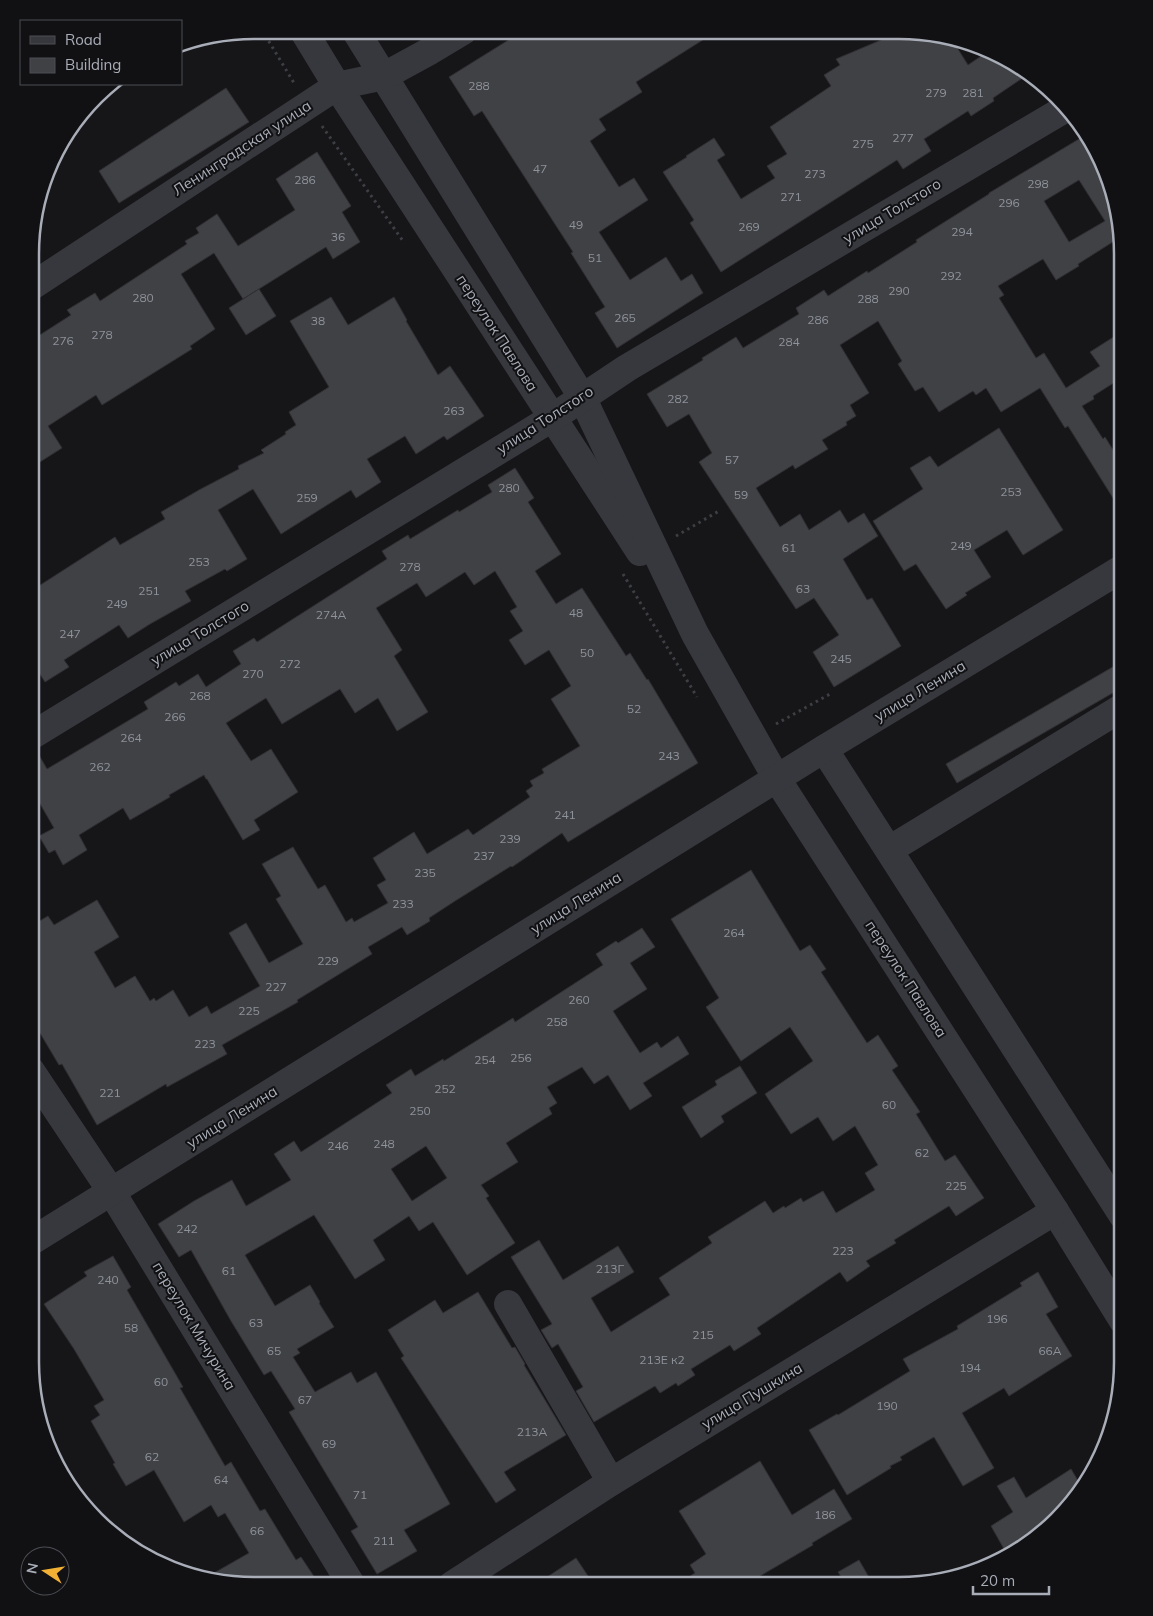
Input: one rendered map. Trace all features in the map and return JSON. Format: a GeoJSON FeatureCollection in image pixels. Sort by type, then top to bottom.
{"type":"FeatureCollection","features":[{"type":"Feature","properties":{"kind":"street","name":"переулок Павлова"},"geometry":{"type":"LineString","coordinates":[[308,39],[552,418],[695,634]]}},
{"type":"Feature","properties":{"kind":"street","name":"переулок Павлова"},"geometry":{"type":"LineString","coordinates":[[361,39],[582,397],[695,634],[777,779],[1055,1211],[1114,1308]]}},
{"type":"Feature","properties":{"kind":"street","name":"Ленинградская улица"},"geometry":{"type":"LineString","coordinates":[[39,281],[337,86],[384,76],[450,39]]}},
{"type":"Feature","properties":{"kind":"street","name":"улица Толстого"},"geometry":{"type":"LineString","coordinates":[[39,731],[552,418],[626,368],[1060,111]]}},
{"type":"Feature","properties":{"kind":"street","name":"улица Ленина"},"geometry":{"type":"LineString","coordinates":[[39,1236],[824,749],[1114,573]]}},
{"type":"Feature","properties":{"kind":"street"},"geometry":{"type":"LineString","coordinates":[[889,850],[1114,712]]}},
{"type":"Feature","properties":{"kind":"street"},"geometry":{"type":"LineString","coordinates":[[824,749],[1114,1202]]}},
{"type":"Feature","properties":{"kind":"street","name":"переулок Мичурина"},"geometry":{"type":"LineString","coordinates":[[39,1084],[112,1191],[347,1577]]}},
{"type":"Feature","properties":{"kind":"street","name":"улица Пушкина"},"geometry":{"type":"LineString","coordinates":[[464,1577],[611,1482],[1055,1211]]}},
{"type":"Feature","properties":{"kind":"street"},"geometry":{"type":"LineString","coordinates":[[508,1304],[611,1482]]}},
{"type":"Feature","properties":{"kind":"path"},"geometry":{"type":"LineString","coordinates":[[674,538],[719,511]]}},
{"type":"Feature","properties":{"kind":"path"},"geometry":{"type":"LineString","coordinates":[[753,738],[830,694]]}},
{"type":"Feature","properties":{"kind":"building"},"geometry":{"type":"Polygon","coordinates":[[[510,39],[704,39],[636,82],[642,92],[599,119],[606,130],[590,141],[619,187],[634,178],[648,200],[599,232],[630,280],[666,257],[681,281],[692,274],[703,293],[617,348],[595,313],[605,307],[571,253],[573,252],[482,111],[474,116],[449,77],[510,39]]]}},
{"type":"Feature","properties":{"kind":"building"},"geometry":{"type":"Polygon","coordinates":[[[883,39],[913,39],[956,46],[968,65],[982,55],[1023,78],[993,98],[994,101],[971,116],[968,111],[924,139],[931,151],[903,169],[897,160],[721,272],[690,223],[694,220],[663,172],[714,138],[725,155],[717,160],[741,199],[775,178],[767,166],[787,154],[770,127],[831,86],[824,75],[840,65],[836,59],[883,39]]]}},
{"type":"Feature","properties":{"kind":"building"},"geometry":{"type":"Polygon","coordinates":[[[226,88],[249,122],[119,203],[99,171],[226,88]]]}},
{"type":"Feature","properties":{"kind":"building"},"geometry":{"type":"Polygon","coordinates":[[[1080,138],[1098,172],[1107,198],[1114,241],[1056,280],[1043,259],[998,286],[1004,295],[999,298],[1036,358],[1044,353],[1066,388],[1100,366],[1090,352],[1114,337],[1114,383],[1093,396],[1094,399],[1082,406],[1103,439],[1105,437],[1114,452],[1114,500],[1068,426],[1065,428],[1040,388],[1001,412],[986,388],[976,395],[973,391],[939,412],[923,387],[915,391],[898,364],[902,361],[878,321],[840,345],[869,393],[850,405],[856,416],[846,422],[847,425],[822,440],[828,449],[795,469],[793,465],[756,488],[780,527],[800,514],[809,530],[840,510],[848,523],[864,513],[878,536],[843,559],[867,600],[872,598],[901,646],[834,687],[813,652],[839,635],[814,598],[796,609],[699,462],[712,453],[689,414],[667,427],[647,394],[703,360],[702,358],[736,337],[743,348],[799,314],[796,308],[824,290],[828,296],[867,271],[868,273],[989,194],[1080,138]],[[1079,180],[1044,201],[1069,242],[1105,221],[1079,180]]]}},
{"type":"Feature","properties":{"kind":"building"},"geometry":{"type":"Polygon","coordinates":[[[317,152],[351,206],[342,212],[360,242],[333,259],[326,247],[243,299],[214,253],[181,274],[215,329],[190,346],[192,349],[102,405],[96,395],[48,426],[62,448],[39,463],[39,336],[71,315],[67,310],[95,293],[100,301],[187,244],[185,241],[199,233],[196,228],[217,214],[238,246],[295,210],[276,179],[317,152]]]}},
{"type":"Feature","properties":{"kind":"building"},"geometry":{"type":"Polygon","coordinates":[[[259,289],[276,316],[246,335],[229,308],[259,289]]]}},
{"type":"Feature","properties":{"kind":"building"},"geometry":{"type":"Polygon","coordinates":[[[331,297],[348,325],[394,297],[438,375],[450,366],[484,416],[447,440],[444,436],[416,454],[405,436],[367,459],[381,482],[356,498],[351,490],[281,534],[253,489],[218,510],[247,559],[185,591],[191,601],[128,638],[119,625],[64,660],[69,667],[45,682],[39,673],[39,586],[115,537],[120,545],[165,519],[161,512],[239,469],[238,466],[264,453],[261,450],[286,434],[285,432],[296,425],[289,412],[329,387],[290,321],[331,297]]]}},
{"type":"Feature","properties":{"kind":"building"},"geometry":{"type":"Polygon","coordinates":[[[999,428],[1063,530],[1023,555],[1007,530],[974,550],[991,577],[965,593],[967,595],[946,609],[916,564],[904,571],[873,521],[923,489],[910,468],[930,456],[938,467],[999,428]]]}},
{"type":"Feature","properties":{"kind":"building"},"geometry":{"type":"Polygon","coordinates":[[[515,468],[534,498],[528,502],[561,554],[535,571],[556,604],[582,588],[626,656],[630,653],[648,679],[698,763],[568,842],[562,833],[512,867],[429,918],[430,921],[407,935],[402,927],[368,947],[372,954],[297,1000],[298,1002],[222,1045],[227,1054],[167,1087],[166,1084],[97,1125],[62,1064],[59,1065],[39,1034],[39,921],[48,916],[54,925],[97,900],[119,937],[94,952],[115,988],[135,976],[150,1001],[154,998],[156,1001],[173,990],[189,1017],[207,1006],[211,1014],[260,986],[229,933],[246,923],[269,963],[303,944],[276,899],[281,896],[262,864],[293,847],[318,889],[325,885],[346,922],[352,918],[354,922],[388,903],[377,885],[386,880],[373,858],[414,832],[427,854],[468,829],[473,835],[530,797],[526,791],[533,786],[530,781],[544,773],[542,769],[580,746],[551,699],[571,686],[549,650],[525,665],[509,640],[523,631],[510,611],[517,607],[495,571],[474,585],[465,572],[426,597],[417,583],[376,608],[402,650],[394,656],[428,712],[397,731],[378,698],[355,713],[340,689],[282,724],[266,698],[226,723],[251,761],[271,749],[298,792],[254,820],[260,830],[243,840],[204,775],[130,820],[123,808],[79,835],[87,850],[63,865],[55,850],[49,853],[39,836],[54,828],[39,802],[39,755],[47,769],[148,709],[144,702],[176,682],[179,686],[198,674],[206,687],[241,664],[233,651],[254,638],[257,642],[387,559],[382,551],[408,535],[410,539],[492,492],[488,485],[515,468]]]}},
{"type":"Feature","properties":{"kind":"building"},"geometry":{"type":"Polygon","coordinates":[[[1114,666],[1114,692],[957,783],[946,764],[1114,666]]]}},
{"type":"Feature","properties":{"kind":"building"},"geometry":{"type":"Polygon","coordinates":[[[751,870],[800,951],[810,945],[826,969],[821,972],[867,1043],[878,1035],[898,1066],[892,1070],[920,1112],[916,1114],[945,1161],[955,1155],[984,1198],[956,1216],[949,1206],[894,1240],[896,1243],[866,1261],[870,1266],[847,1282],[840,1272],[757,1328],[761,1334],[734,1351],[730,1345],[691,1369],[695,1375],[678,1386],[676,1383],[660,1393],[655,1386],[594,1422],[576,1391],[583,1387],[558,1344],[552,1348],[541,1330],[552,1324],[511,1257],[539,1240],[563,1280],[618,1246],[634,1272],[591,1298],[611,1332],[670,1295],[659,1278],[712,1243],[708,1237],[765,1201],[773,1213],[801,1198],[803,1202],[823,1191],[836,1213],[875,1190],[865,1173],[878,1165],[855,1126],[833,1141],[818,1117],[791,1134],[765,1094],[813,1061],[790,1027],[741,1061],[706,1007],[719,998],[671,919],[751,870]]]}},
{"type":"Feature","properties":{"kind":"building"},"geometry":{"type":"Polygon","coordinates":[[[642,928],[655,947],[630,963],[647,989],[613,1011],[640,1053],[657,1042],[661,1048],[678,1036],[689,1054],[643,1083],[652,1096],[630,1110],[608,1075],[594,1084],[582,1067],[547,1087],[557,1103],[549,1108],[552,1114],[506,1143],[518,1162],[481,1185],[489,1196],[486,1198],[515,1243],[467,1275],[433,1222],[419,1231],[409,1216],[373,1240],[385,1260],[355,1279],[314,1215],[245,1255],[275,1306],[310,1285],[334,1327],[297,1349],[300,1353],[293,1357],[315,1392],[351,1372],[357,1383],[376,1372],[450,1504],[404,1530],[417,1551],[377,1574],[351,1531],[358,1527],[289,1412],[295,1409],[271,1371],[264,1375],[191,1250],[179,1257],[158,1224],[232,1180],[246,1206],[291,1180],[274,1154],[294,1141],[301,1152],[392,1093],[386,1085],[411,1069],[415,1076],[443,1059],[444,1061],[513,1018],[515,1022],[603,965],[596,954],[616,941],[618,943],[642,928]],[[426,1146],[391,1169],[412,1201],[447,1178],[426,1146]]]}},
{"type":"Feature","properties":{"kind":"building"},"geometry":{"type":"Polygon","coordinates":[[[740,1066],[757,1093],[721,1116],[724,1122],[701,1138],[682,1107],[717,1085],[715,1081],[740,1066]]]}},
{"type":"Feature","properties":{"kind":"building"},"geometry":{"type":"Polygon","coordinates":[[[113,1256],[131,1287],[127,1290],[183,1387],[180,1388],[225,1466],[231,1462],[260,1511],[265,1509],[296,1560],[301,1557],[314,1577],[240,1577],[214,1573],[249,1553],[225,1513],[218,1517],[211,1505],[184,1522],[154,1470],[126,1486],[91,1421],[100,1415],[94,1406],[104,1400],[74,1349],[44,1304],[87,1276],[84,1272],[113,1256]]]}},
{"type":"Feature","properties":{"kind":"building"},"geometry":{"type":"Polygon","coordinates":[[[1038,1272],[1058,1307],[1046,1314],[1072,1356],[1009,1396],[1004,1388],[962,1413],[994,1468],[963,1486],[934,1437],[900,1457],[902,1460],[890,1466],[891,1468],[847,1495],[809,1430],[838,1415],[910,1371],[903,1359],[958,1329],[957,1326],[1022,1286],[1020,1283],[1038,1272]]]}},
{"type":"Feature","properties":{"kind":"building"},"geometry":{"type":"Polygon","coordinates":[[[478,1292],[512,1348],[515,1347],[566,1435],[504,1472],[516,1490],[496,1503],[401,1358],[404,1356],[388,1330],[435,1300],[443,1313],[478,1292]]]}},
{"type":"Feature","properties":{"kind":"building"},"geometry":{"type":"Polygon","coordinates":[[[760,1461],[792,1515],[834,1489],[852,1519],[812,1543],[813,1545],[758,1577],[689,1577],[695,1573],[690,1565],[706,1554],[679,1511],[760,1461]]]}},
{"type":"Feature","properties":{"kind":"building"},"geometry":{"type":"Polygon","coordinates":[[[1071,1469],[1078,1481],[1061,1504],[1041,1524],[1004,1549],[991,1526],[1013,1512],[997,1486],[1014,1477],[1026,1498],[1071,1469]]]}},
{"type":"Feature","properties":{"kind":"building"},"geometry":{"type":"Polygon","coordinates":[[[576,1558],[589,1577],[547,1577],[576,1558]]]}},
{"type":"Feature","properties":{"kind":"building"},"geometry":{"type":"Polygon","coordinates":[[[859,1560],[869,1577],[841,1577],[838,1572],[859,1560]]]}}]}
